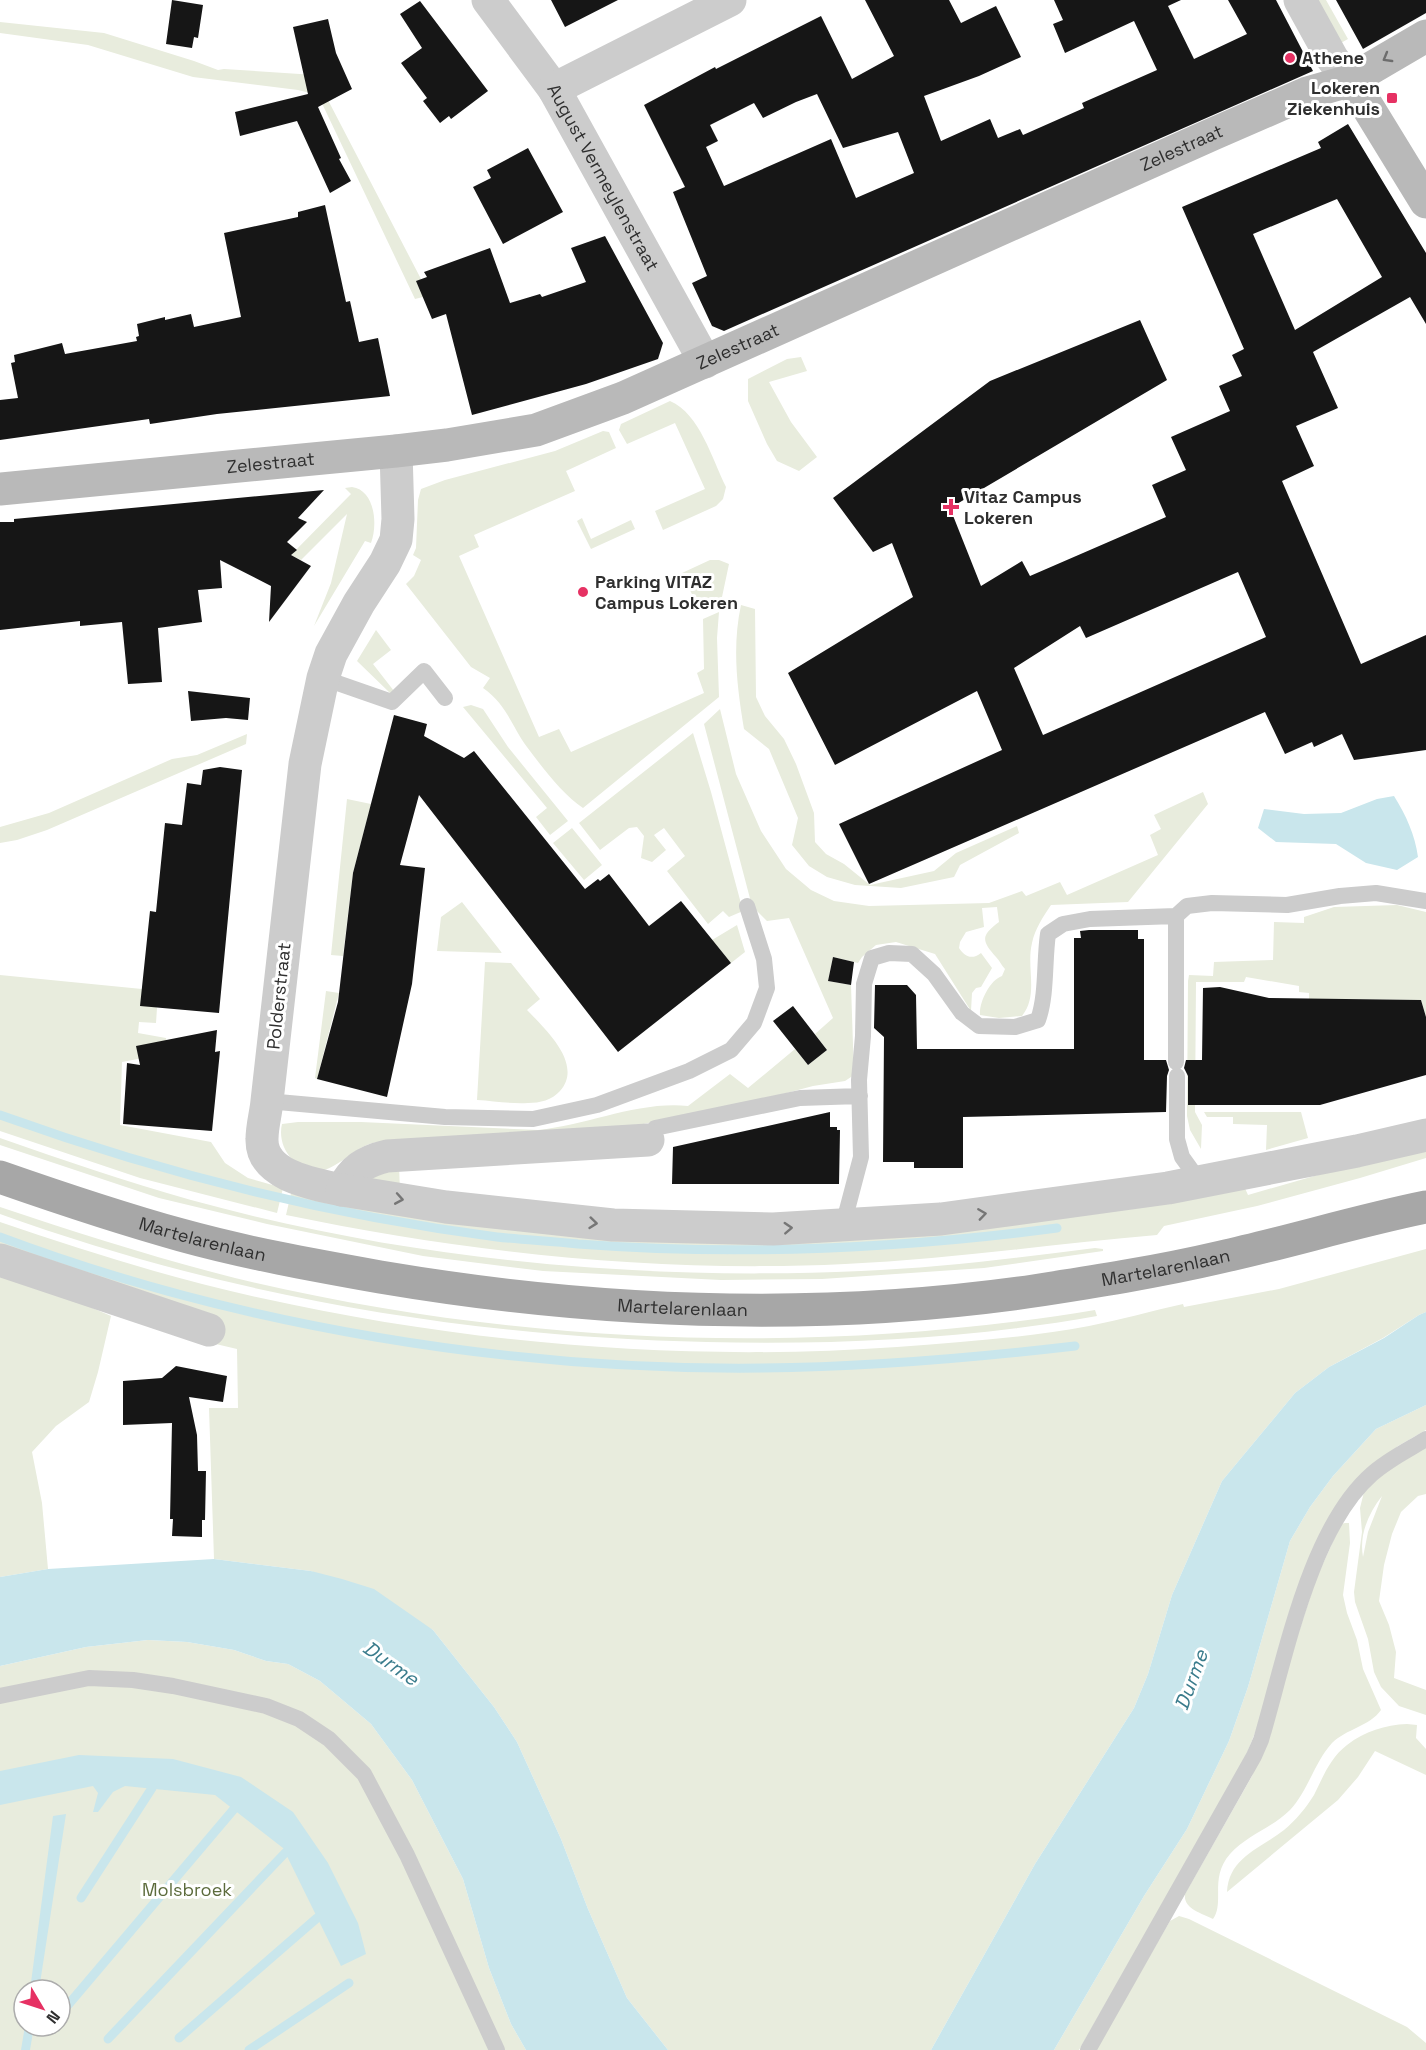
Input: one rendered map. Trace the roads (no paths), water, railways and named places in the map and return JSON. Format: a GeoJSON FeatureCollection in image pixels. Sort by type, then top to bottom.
{"type":"FeatureCollection","features":[{"type":"Feature","properties":{"kind":"main road","name":"Martelarenlaan"},"geometry":{"type":"LineString","coordinates":[[0,1177],[52,1196],[181,1235],[306,1264],[455,1290],[602,1305],[672,1308],[832,1308],[927,1302],[1022,1292],[1091,1282],[1219,1258],[1426,1207]]}},
{"type":"Feature","properties":{"kind":"main road","name":"Martelarenlaan"},"geometry":{"type":"LineString","coordinates":[[1370,1219],[1426,1194]]}},
{"type":"Feature","properties":{"kind":"street","name":"August Vermeylenstraat"},"geometry":{"type":"LineString","coordinates":[[488,0],[554,89],[705,362]]}},
{"type":"Feature","properties":{"kind":"street"},"geometry":{"type":"LineString","coordinates":[[554,89],[730,0]]}},
{"type":"Feature","properties":{"kind":"street"},"geometry":{"type":"LineString","coordinates":[[1300,0],[1332,58],[1364,101],[1426,202]]}},
{"type":"Feature","properties":{"kind":"street","name":"Zelestraat"},"geometry":{"type":"LineString","coordinates":[[0,489],[396,451],[536,430],[624,398],[1307,93],[1349,81],[1426,36]]}},
{"type":"Feature","properties":{"kind":"street","name":"Polderstraat"},"geometry":{"type":"LineString","coordinates":[[396,451],[398,519],[396,540],[385,563],[359,603],[331,654],[323,678],[305,764],[261,1138],[267,1157],[283,1172],[299,1180],[342,1190],[446,1207],[613,1225],[773,1229],[941,1219],[1200,1182],[1424,1135]]}},
{"type":"Feature","properties":{"kind":"street"},"geometry":{"type":"LineString","coordinates":[[342,1190],[357,1167],[372,1159],[387,1156],[648,1140]]}},
{"type":"Feature","properties":{"kind":"street"},"geometry":{"type":"LineString","coordinates":[[0,1260],[209,1330]]}},
{"type":"Feature","properties":{"kind":"lane"},"geometry":{"type":"LineString","coordinates":[[323,678],[392,702],[424,671],[445,698]]}},
{"type":"Feature","properties":{"kind":"lane"},"geometry":{"type":"LineString","coordinates":[[843,1225],[861,1157],[860,1096],[864,984],[872,958],[889,953],[912,954],[934,974],[962,1013],[979,1026],[1015,1027],[1038,1020],[1042,1008],[1048,934],[1063,924],[1090,919],[1176,916],[1187,906],[1212,903],[1287,905],[1340,896],[1376,893],[1426,901]]}},
{"type":"Feature","properties":{"kind":"lane"},"geometry":{"type":"LineString","coordinates":[[267,1101],[445,1117],[533,1119],[597,1105],[689,1071],[731,1050],[754,1023],[767,988],[764,959],[747,906]]}},
{"type":"Feature","properties":{"kind":"lane"},"geometry":{"type":"LineString","coordinates":[[1176,916],[1177,1139],[1182,1157],[1200,1182]]}},
{"type":"Feature","properties":{"kind":"lane"},"geometry":{"type":"LineString","coordinates":[[648,1140],[655,1128],[800,1098],[860,1096]]}},
{"type":"Feature","properties":{"kind":"lane"},"geometry":{"type":"LineString","coordinates":[[1088,2050],[1262,1740],[1304,1594],[1328,1533],[1342,1509],[1371,1475],[1387,1462],[1426,1439]]}},
{"type":"Feature","properties":{"kind":"lane"},"geometry":{"type":"LineString","coordinates":[[0,1696],[89,1678],[133,1680],[266,1706],[299,1719],[329,1739],[364,1774],[407,1855],[497,2050]]}},
{"type":"Feature","properties":{"kind":"water"},"geometry":{"type":"Polygon","coordinates":[[[1394,796],[1409,825],[1418,857],[1397,870],[1366,863],[1336,844],[1276,842],[1258,828],[1264,809],[1304,814],[1341,813],[1377,799],[1394,796]]]}},
{"type":"Feature","properties":{"kind":"water","name":"Durme"},"geometry":{"type":"Polygon","coordinates":[[[1426,1312],[1426,1405],[1376,1429],[1333,1476],[1310,1507],[1290,1541],[1248,1687],[1229,1741],[1187,1829],[1144,1896],[1054,2050],[931,2050],[1035,1864],[1134,1708],[1148,1674],[1172,1595],[1222,1481],[1295,1393],[1329,1367],[1384,1338],[1426,1312]]]}},
{"type":"Feature","properties":{"kind":"water","name":"Durme"},"geometry":{"type":"Polygon","coordinates":[[[214,1559],[311,1571],[374,1589],[433,1630],[494,1707],[517,1742],[561,1839],[588,1909],[627,1998],[668,2050],[526,2050],[511,2024],[489,1968],[463,1879],[412,1780],[371,1724],[320,1681],[288,1664],[266,1661],[234,1650],[187,1642],[148,1640],[86,1647],[0,1666],[0,1577],[48,1569],[214,1559]]]}},
{"type":"Feature","properties":{"kind":"water"},"geometry":{"type":"Polygon","coordinates":[[[79,1755],[173,1759],[241,1777],[293,1812],[328,1863],[358,1923],[366,1954],[341,1966],[283,1848],[215,1795],[125,1786],[113,1792],[98,1812],[93,1812],[98,1793],[93,1786],[0,1805],[0,1771],[79,1755]]]}},
{"type":"Feature","properties":{"kind":"water"},"geometry":{"type":"Polygon","coordinates":[[[66,1814],[41,1978],[32,1978],[53,1816],[66,1814]]]}},
{"type":"Feature","properties":{"kind":"water"},"geometry":{"type":"Polygon","coordinates":[[[23,2038],[32,2038],[30,2050],[21,2050],[23,2038]]]}},
{"type":"Feature","properties":{"kind":"waterway"},"geometry":{"type":"LineString","coordinates":[[0,1115],[122,1155],[246,1190],[371,1217],[497,1237],[638,1248],[758,1250],[938,1241],[1057,1228]]}},
{"type":"Feature","properties":{"kind":"waterway"},"geometry":{"type":"LineString","coordinates":[[0,1237],[90,1268],[184,1295],[279,1318],[376,1337],[473,1351],[570,1361],[667,1367],[842,1366],[1075,1346]]}},
{"type":"Feature","properties":{"kind":"waterway"},"geometry":{"type":"LineString","coordinates":[[81,1898],[152,1788]]}},
{"type":"Feature","properties":{"kind":"waterway"},"geometry":{"type":"LineString","coordinates":[[72,2000],[234,1809]]}},
{"type":"Feature","properties":{"kind":"waterway"},"geometry":{"type":"LineString","coordinates":[[108,2039],[285,1853]]}},
{"type":"Feature","properties":{"kind":"waterway"},"geometry":{"type":"LineString","coordinates":[[179,2038],[317,1918]]}},
{"type":"Feature","properties":{"kind":"waterway"},"geometry":{"type":"LineString","coordinates":[[249,2050],[349,1983]]}},
{"type":"Feature","properties":{"kind":"place","name":"Athene"},"geometry":{"type":"Point","coordinates":[1290,58]}},
{"type":"Feature","properties":{"kind":"place","name":"Lokeren Ziekenhuis"},"geometry":{"type":"Point","coordinates":[1392,98]}},
{"type":"Feature","properties":{"kind":"place","name":"Vitaz Campus Lokeren"},"geometry":{"type":"Point","coordinates":[951,507]}},
{"type":"Feature","properties":{"kind":"place","name":"Parking VITAZ Campus Lokeren"},"geometry":{"type":"Point","coordinates":[583,592]}},
{"type":"Feature","properties":{"kind":"park label","name":"Molsbroek"},"geometry":{"type":"Point","coordinates":[187,1890]}}]}
